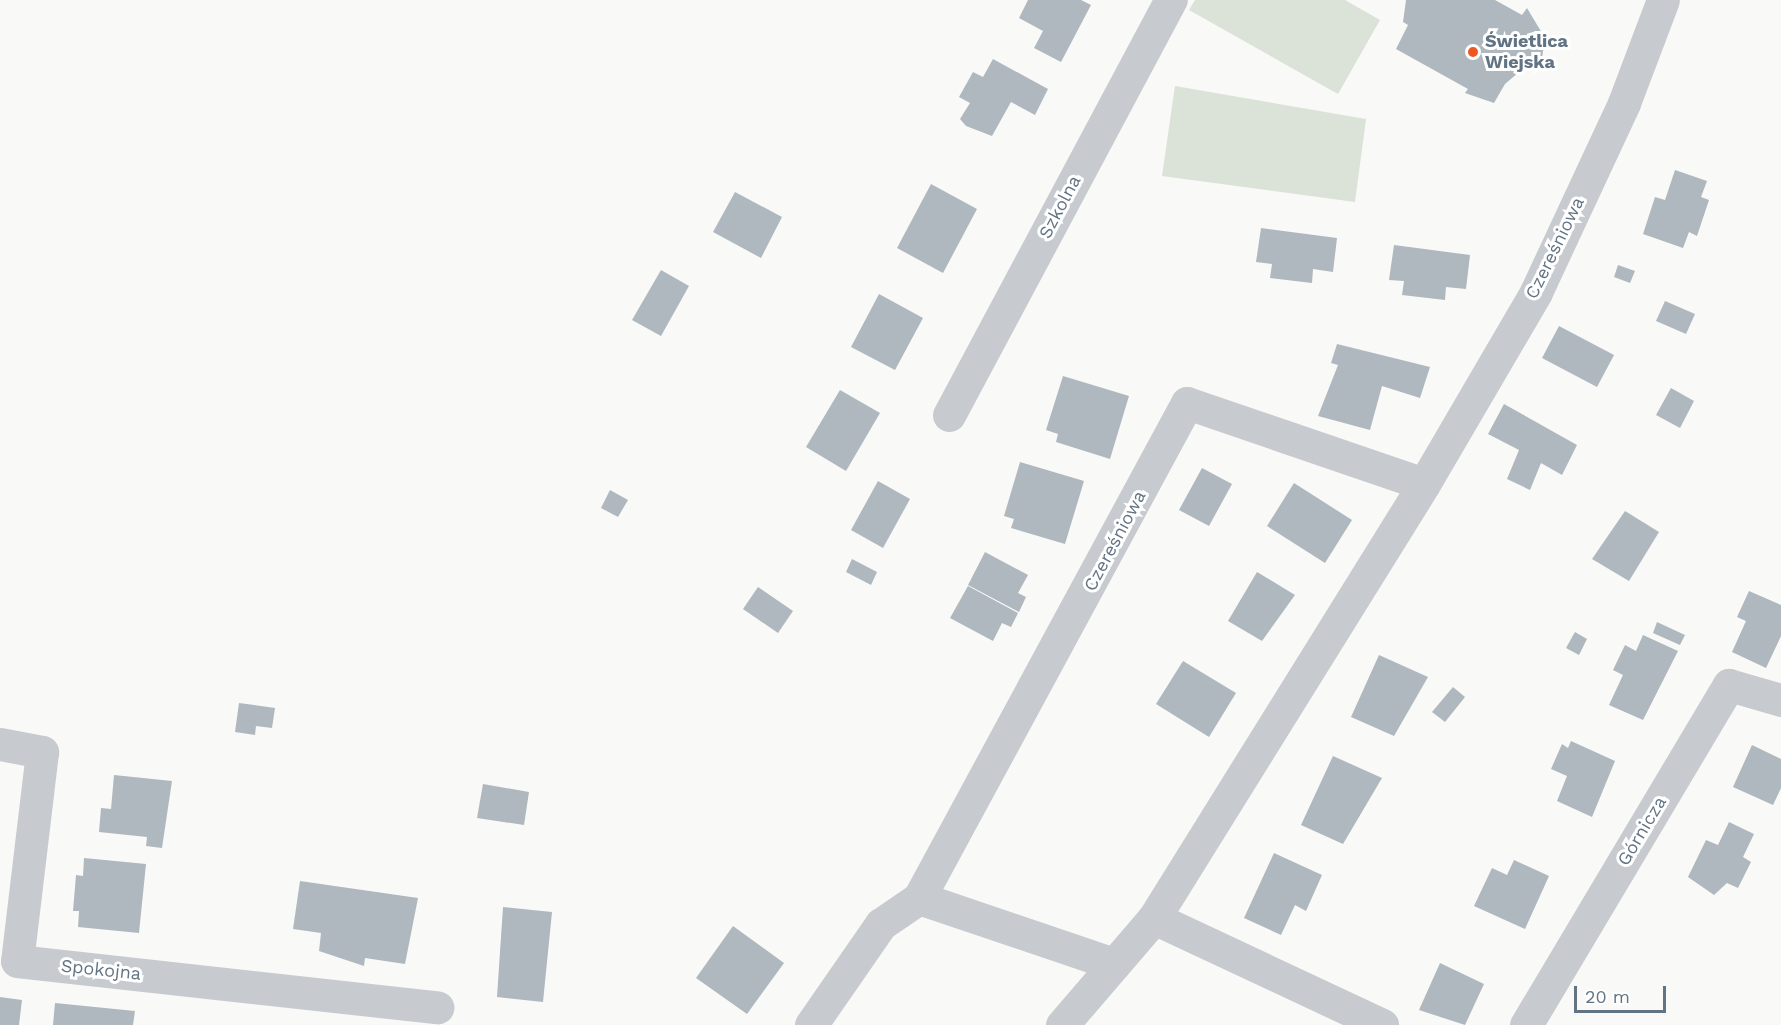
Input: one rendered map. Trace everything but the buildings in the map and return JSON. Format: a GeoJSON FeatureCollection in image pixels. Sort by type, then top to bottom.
{"type":"FeatureCollection","features":[{"type":"Feature","properties":{"kind":"street","name":"Szkolna"},"geometry":{"type":"LineString","coordinates":[[949,415],[1171,0]]}},
{"type":"Feature","properties":{"kind":"street","name":"Czereśniowa"},"geometry":{"type":"LineString","coordinates":[[1062,1025],[1154,918],[1424,484],[1536,292],[1624,103],[1664,0]]}},
{"type":"Feature","properties":{"kind":"street","name":"Czereśniowa"},"geometry":{"type":"LineString","coordinates":[[811,1025],[881,924],[919,898],[1187,403],[1424,484]]}},
{"type":"Feature","properties":{"kind":"street","name":"Górnicza"},"geometry":{"type":"LineString","coordinates":[[1526,1025],[1729,685],[1781,700]]}},
{"type":"Feature","properties":{"kind":"street","name":"Spokojna"},"geometry":{"type":"LineString","coordinates":[[0,744],[42,752],[17,961],[437,1007]]}},
{"type":"Feature","properties":{"kind":"street"},"geometry":{"type":"LineString","coordinates":[[919,898],[1114,964]]}},
{"type":"Feature","properties":{"kind":"street"},"geometry":{"type":"LineString","coordinates":[[1154,918],[1382,1025]]}},
{"type":"Feature","properties":{"kind":"shaded area"},"geometry":{"type":"Polygon","coordinates":[[[1195,0],[1345,0],[1380,20],[1338,94],[1189,10],[1195,0]]]}},
{"type":"Feature","properties":{"kind":"shaded area"},"geometry":{"type":"Polygon","coordinates":[[[1175,86],[1366,119],[1355,202],[1162,176],[1175,86]]]}},
{"type":"Feature","properties":{"kind":"place","name":"Świetlica Wiejska"},"geometry":{"type":"Point","coordinates":[1473,52]}}]}
